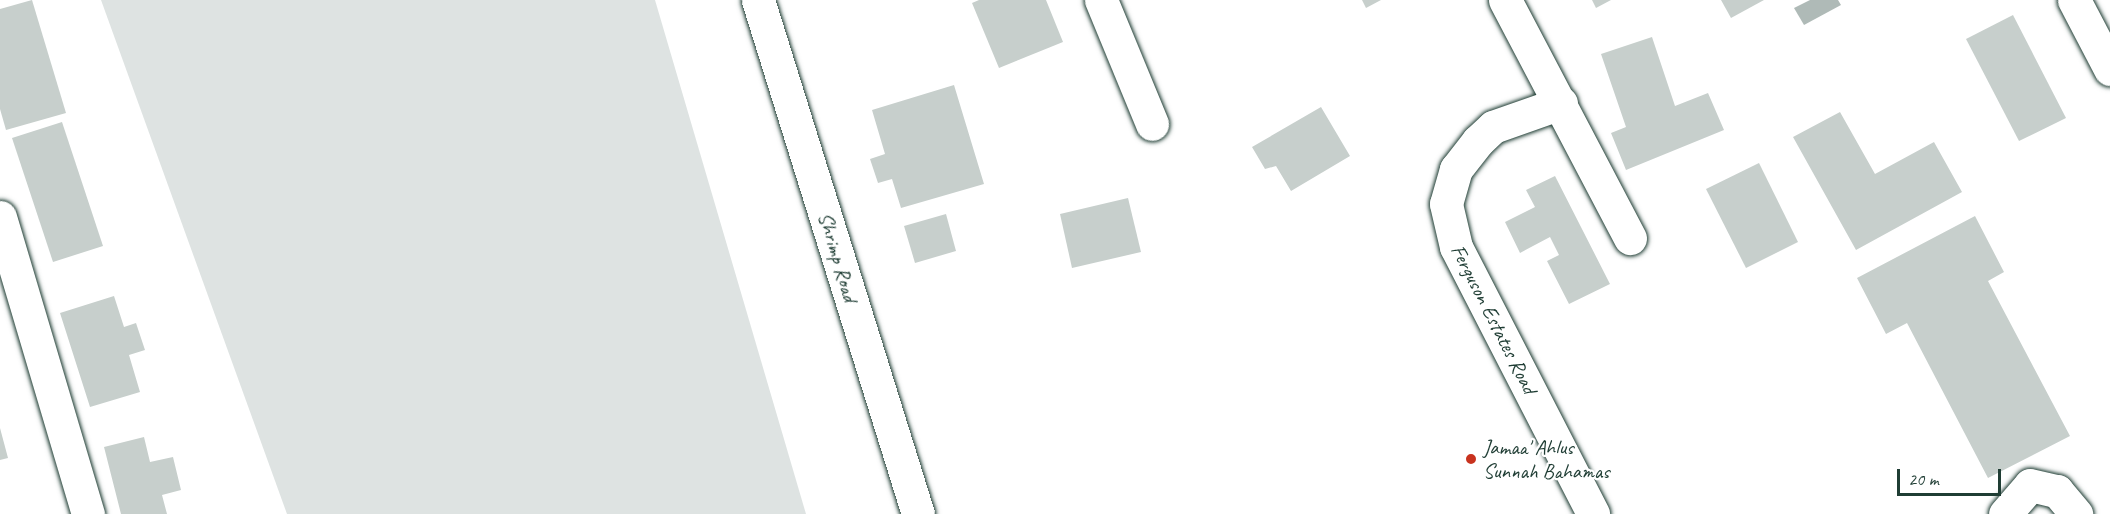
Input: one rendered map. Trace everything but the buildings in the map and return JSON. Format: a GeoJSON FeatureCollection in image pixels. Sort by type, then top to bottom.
{"type":"FeatureCollection","features":[{"type":"Feature","properties":{"kind":"street","name":"Shrimp Road"},"geometry":{"type":"LineString","coordinates":[[758,0],[918,514]]}},
{"type":"Feature","properties":{"kind":"street"},"geometry":{"type":"LineString","coordinates":[[1101,0],[1152,124]]}},
{"type":"Feature","properties":{"kind":"street"},"geometry":{"type":"LineString","coordinates":[[1505,0],[1630,238]]}},
{"type":"Feature","properties":{"kind":"street"},"geometry":{"type":"LineString","coordinates":[[2074,0],[2110,69]]}},
{"type":"Feature","properties":{"kind":"street","name":"Ferguson Estates Road"},"geometry":{"type":"LineString","coordinates":[[1560,103],[1493,127],[1478,141],[1456,169],[1446,204],[1456,247],[1593,514]]}},
{"type":"Feature","properties":{"kind":"street"},"geometry":{"type":"LineString","coordinates":[[0,217],[88,514]]}},
{"type":"Feature","properties":{"kind":"street"},"geometry":{"type":"LineString","coordinates":[[2005,514],[2030,485],[2057,491],[2076,514]]}},
{"type":"Feature","properties":{"kind":"shaded area"},"geometry":{"type":"Polygon","coordinates":[[[101,0],[655,0],[806,514],[287,514],[101,0]]]}},
{"type":"Feature","properties":{"kind":"shaded area"},"geometry":{"type":"Polygon","coordinates":[[[1810,0],[1838,0],[1841,5],[1804,25],[1794,8],[1810,0]]]}},
{"type":"Feature","properties":{"kind":"place","name":"Jamaa' Ahlus Sunnah Bahamas"},"geometry":{"type":"Point","coordinates":[1471,459]}}]}
